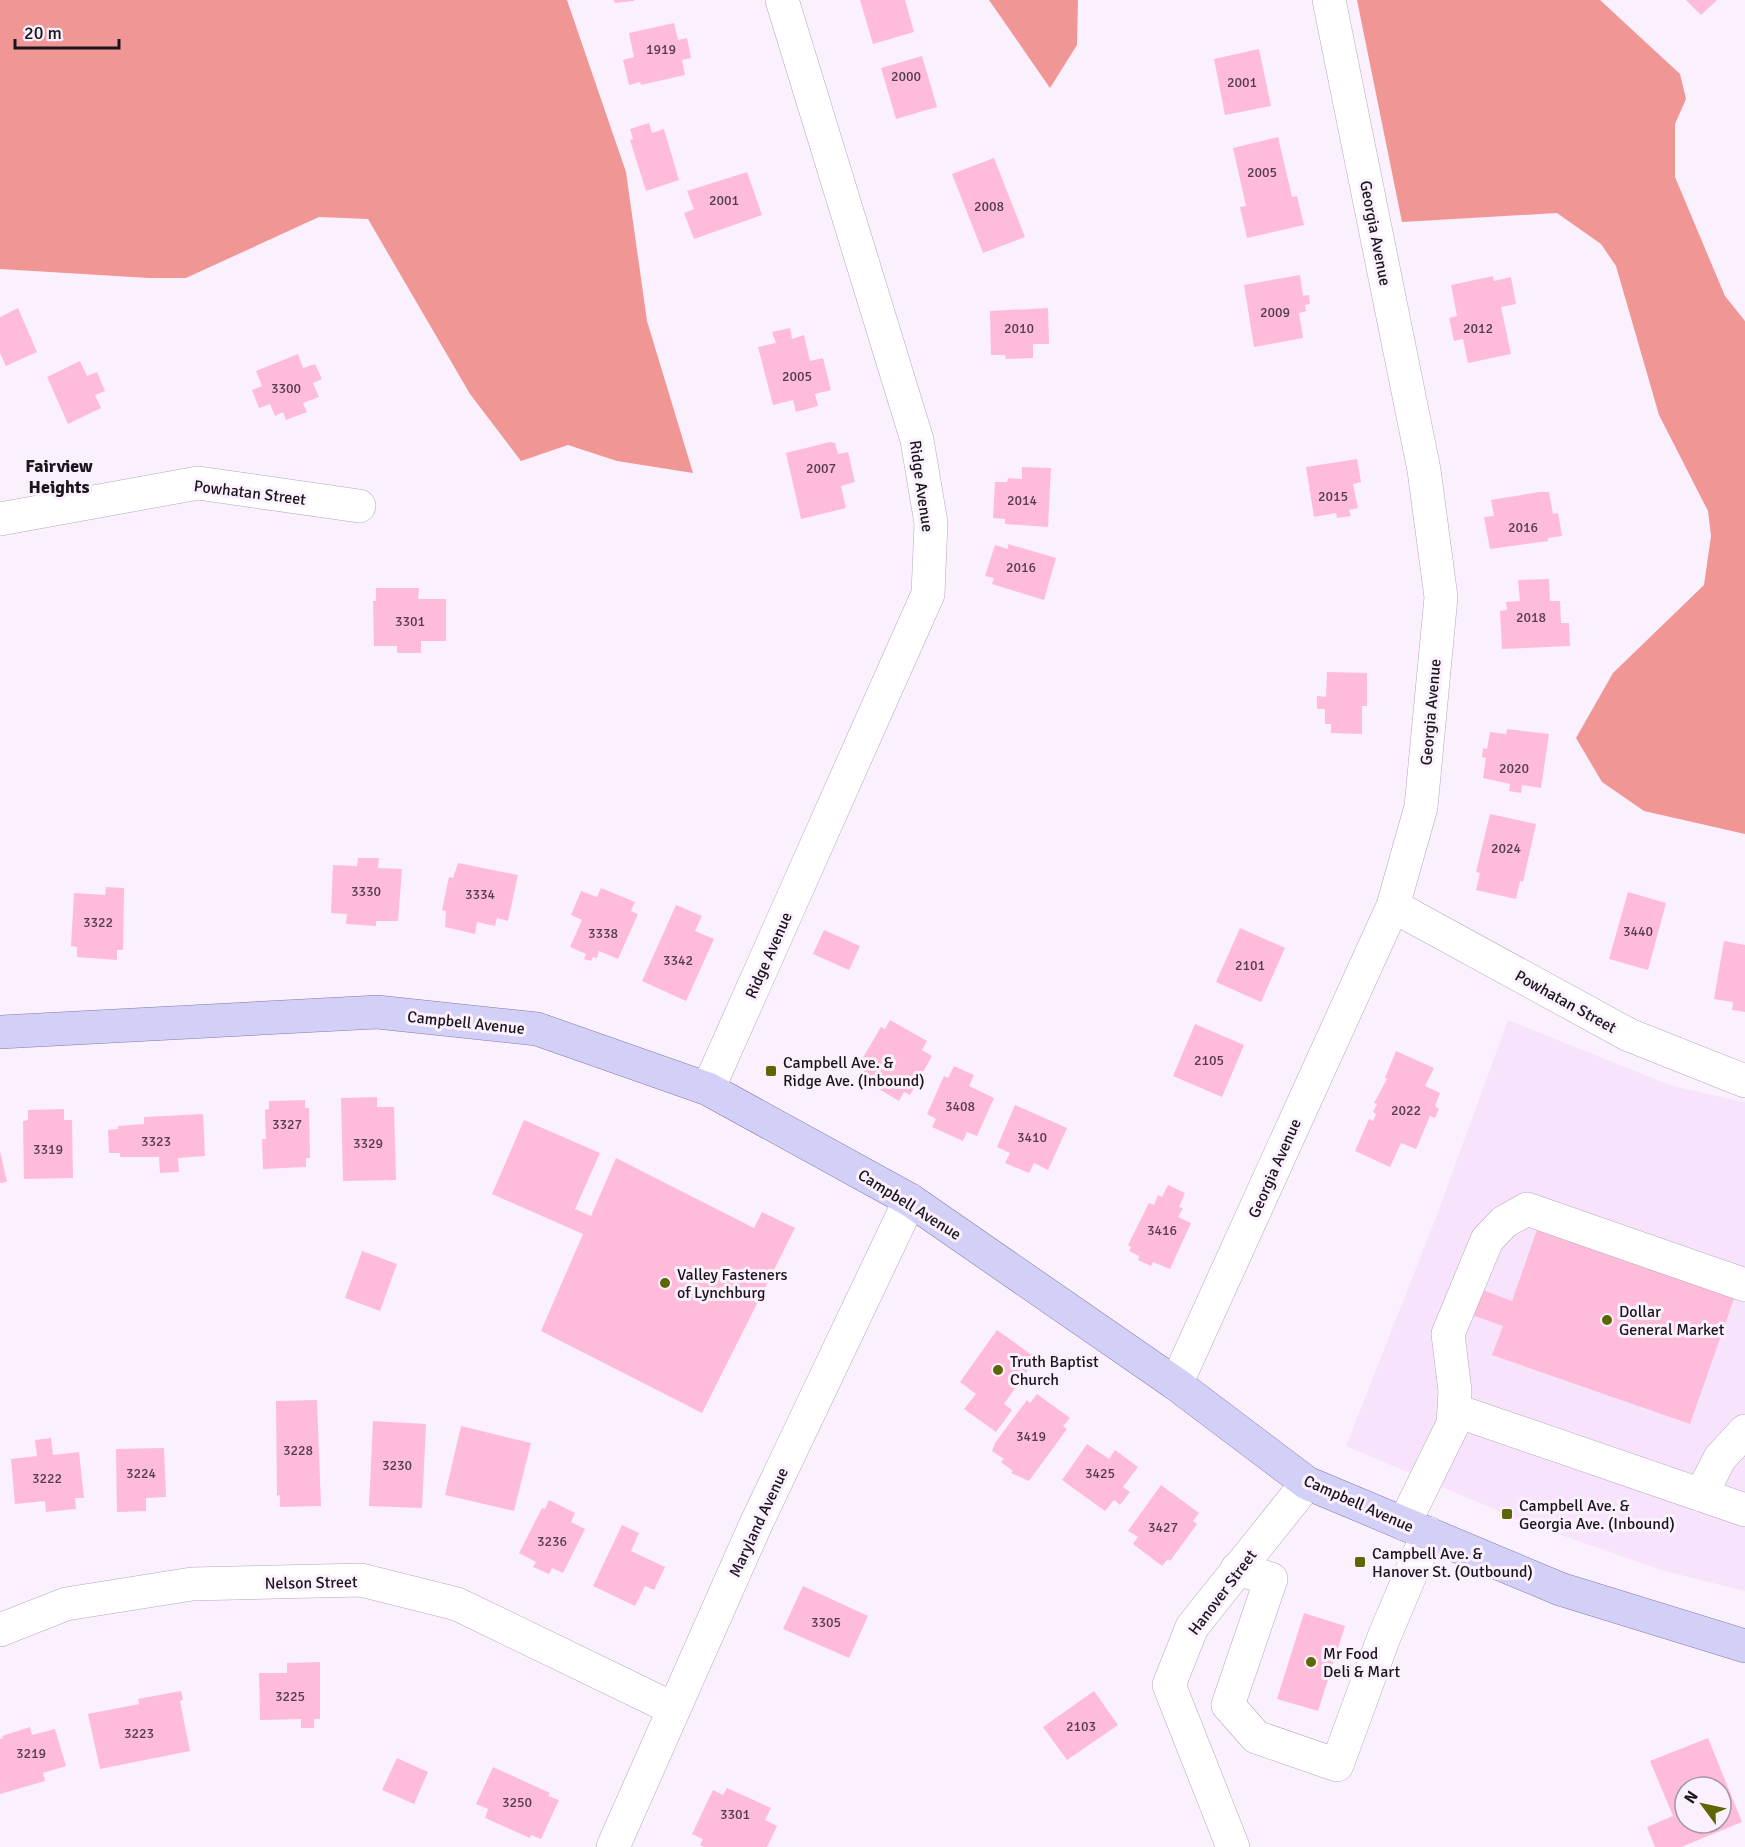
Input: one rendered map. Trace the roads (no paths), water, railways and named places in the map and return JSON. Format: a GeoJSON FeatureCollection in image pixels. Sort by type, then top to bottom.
{"type":"FeatureCollection","features":[{"type":"Feature","properties":{"kind":"main road","name":"Campbell Avenue"},"geometry":{"type":"LineString","coordinates":[[0,1032],[377,1012],[537,1029],[708,1089],[910,1200],[1176,1384],[1307,1482],[1560,1589],[1745,1646]]}},
{"type":"Feature","properties":{"kind":"street","name":"Ridge Avenue"},"geometry":{"type":"LineString","coordinates":[[708,1089],[928,594],[931,523],[917,440],[782,0]]}},
{"type":"Feature","properties":{"kind":"street","name":"Georgia Avenue"},"geometry":{"type":"LineString","coordinates":[[1176,1384],[1393,906],[1421,807],[1442,597],[1424,470],[1329,0]]}},
{"type":"Feature","properties":{"kind":"street","name":"Powhatan Street"},"geometry":{"type":"LineString","coordinates":[[0,519],[198,483],[359,506]]}},
{"type":"Feature","properties":{"kind":"street","name":"Powhatan Street"},"geometry":{"type":"LineString","coordinates":[[1393,906],[1629,1035],[1745,1081]]}},
{"type":"Feature","properties":{"kind":"street","name":"Maryland Avenue"},"geometry":{"type":"LineString","coordinates":[[615,1845],[756,1526],[910,1200]]}},
{"type":"Feature","properties":{"kind":"street"},"geometry":{"type":"LineString","coordinates":[[1237,1569],[1271,1579],[1228,1705],[1256,1737],[1337,1765],[1349,1727],[1384,1637],[1416,1528],[1453,1424],[1455,1390],[1448,1334],[1487,1240],[1504,1222],[1527,1209],[1745,1285]]}},
{"type":"Feature","properties":{"kind":"street"},"geometry":{"type":"LineString","coordinates":[[1454,1410],[1745,1510]]}},
{"type":"Feature","properties":{"kind":"street"},"geometry":{"type":"LineString","coordinates":[[1701,1495],[1720,1458],[1745,1431]]}},
{"type":"Feature","properties":{"kind":"street","name":"Hanover Street"},"geometry":{"type":"LineString","coordinates":[[1233,1847],[1169,1685],[1192,1627],[1307,1482]]}},
{"type":"Feature","properties":{"kind":"street","name":"Nelson Street"},"geometry":{"type":"LineString","coordinates":[[0,1630],[66,1604],[192,1584],[361,1580],[457,1604],[674,1709]]}},
{"type":"Feature","properties":{"kind":"place","name":"Campbell Ave. & Ridge Ave. (Inbound)"},"geometry":{"type":"Point","coordinates":[771,1071]}},
{"type":"Feature","properties":{"kind":"place","name":"Valley Fasteners of Lynchburg"},"geometry":{"type":"Point","coordinates":[665,1283]}},
{"type":"Feature","properties":{"kind":"place","name":"Dollar General Market"},"geometry":{"type":"Point","coordinates":[1607,1320]}},
{"type":"Feature","properties":{"kind":"place","name":"Truth Baptist Church"},"geometry":{"type":"Point","coordinates":[998,1370]}},
{"type":"Feature","properties":{"kind":"place","name":"Campbell Ave. & Georgia Ave. (Inbound)"},"geometry":{"type":"Point","coordinates":[1507,1514]}},
{"type":"Feature","properties":{"kind":"place","name":"Campbell Ave. & Hanover St. (Outbound)"},"geometry":{"type":"Point","coordinates":[1360,1562]}},
{"type":"Feature","properties":{"kind":"place","name":"Mr Food Deli & Mart"},"geometry":{"type":"Point","coordinates":[1311,1662]}},
{"type":"Feature","properties":{"kind":"district","name":"Fairview Heights"},"geometry":{"type":"Point","coordinates":[59,476]}}]}
